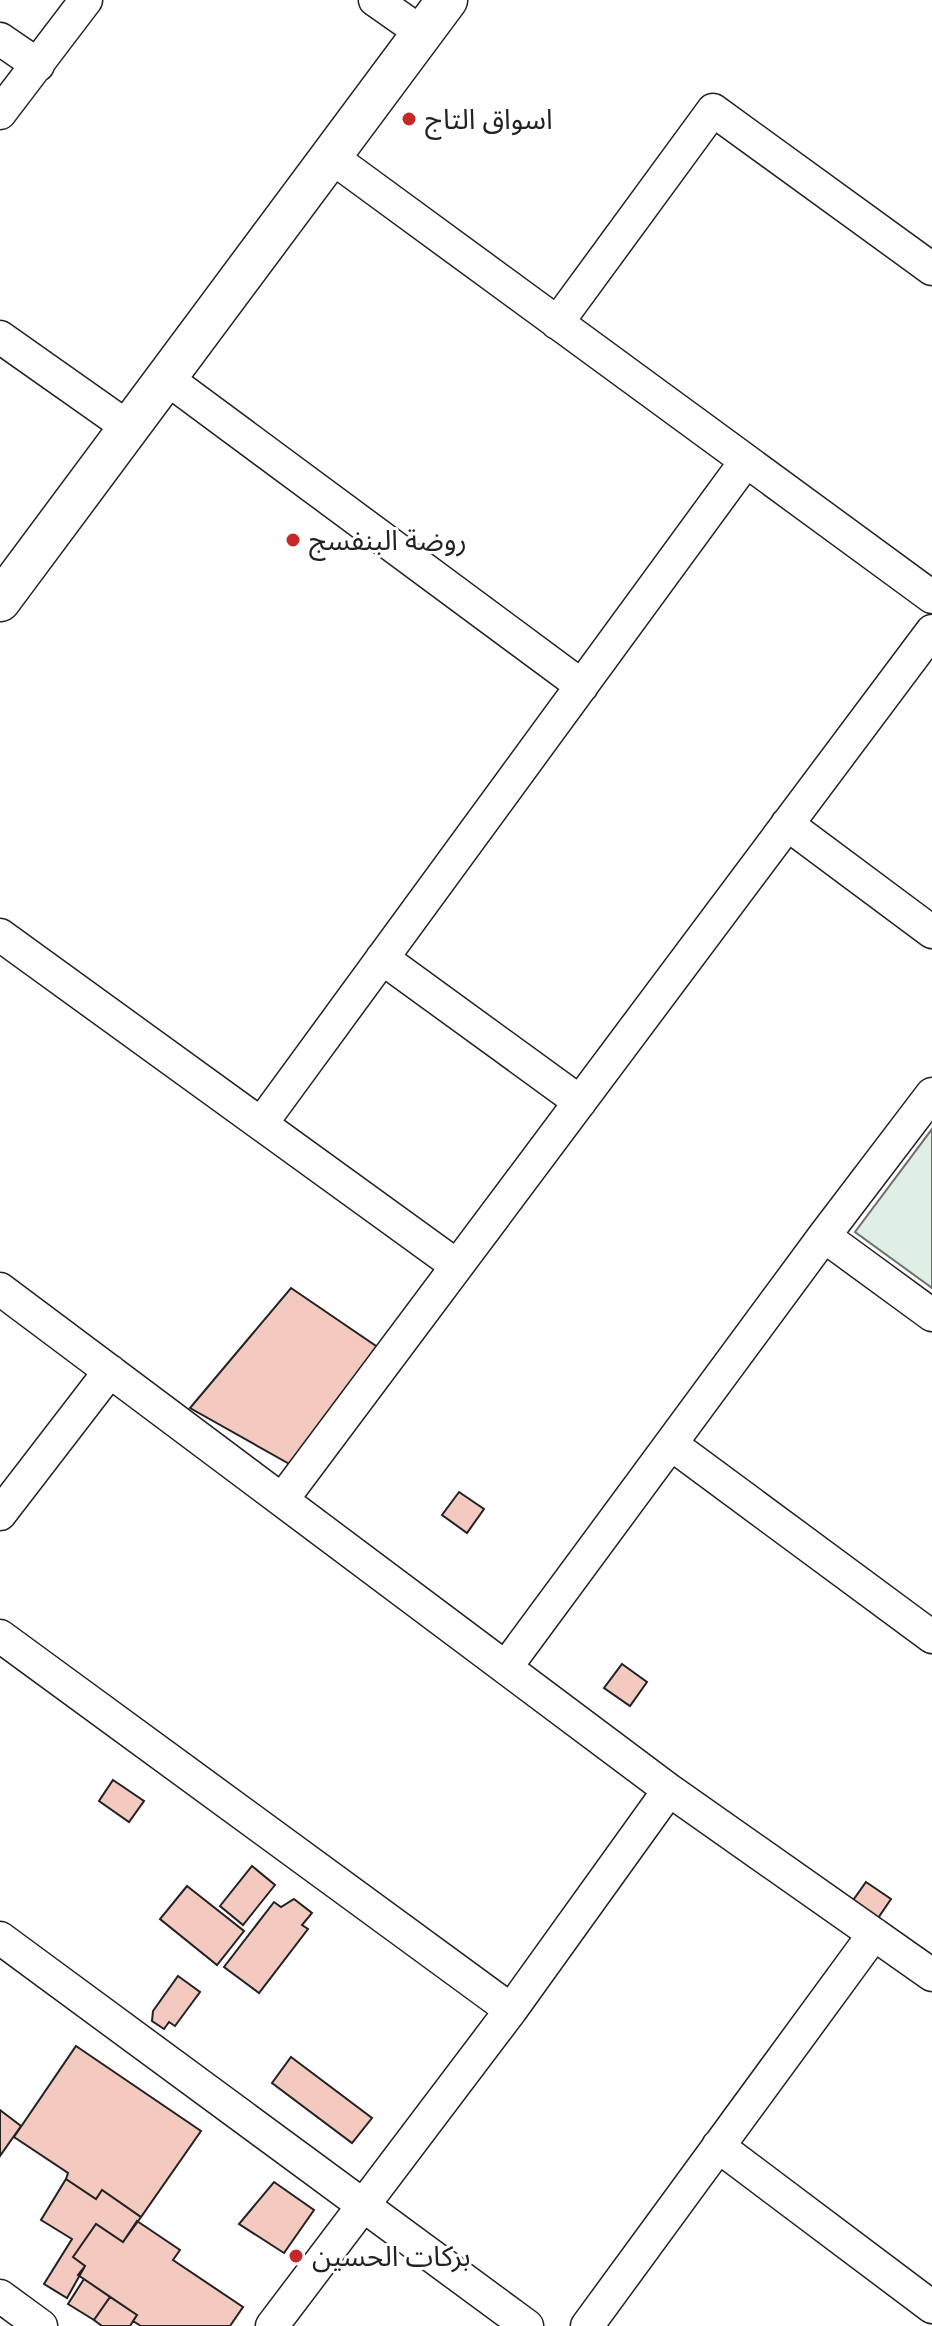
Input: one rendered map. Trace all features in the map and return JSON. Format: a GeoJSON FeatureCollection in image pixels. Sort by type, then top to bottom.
{"type":"FeatureCollection","features":[{"type":"Feature","properties":{"kind":"street"},"geometry":{"type":"LineString","coordinates":[[0,113],[86,0]]}},
{"type":"Feature","properties":{"kind":"street"},"geometry":{"type":"LineString","coordinates":[[375,0],[422,33]]}},
{"type":"Feature","properties":{"kind":"street"},"geometry":{"type":"LineString","coordinates":[[0,601],[447,0]]}},
{"type":"Feature","properties":{"kind":"street"},"geometry":{"type":"LineString","coordinates":[[0,39],[38,65]]}},
{"type":"Feature","properties":{"kind":"street"},"geometry":{"type":"LineString","coordinates":[[557,323],[713,110],[932,269]]}},
{"type":"Feature","properties":{"kind":"street"},"geometry":{"type":"LineString","coordinates":[[330,156],[932,597]]}},
{"type":"Feature","properties":{"kind":"street"},"geometry":{"type":"LineString","coordinates":[[0,337],[129,428]]}},
{"type":"Feature","properties":{"kind":"street"},"geometry":{"type":"LineString","coordinates":[[166,378],[582,686]]}},
{"type":"Feature","properties":{"kind":"street"},"geometry":{"type":"LineString","coordinates":[[261,1124],[746,461]]}},
{"type":"Feature","properties":{"kind":"street"},"geometry":{"type":"LineString","coordinates":[[282,1500],[932,631]]}},
{"type":"Feature","properties":{"kind":"street"},"geometry":{"type":"LineString","coordinates":[[787,824],[932,932]]}},
{"type":"Feature","properties":{"kind":"street"},"geometry":{"type":"LineString","coordinates":[[0,935],[457,1266]]}},
{"type":"Feature","properties":{"kind":"street"},"geometry":{"type":"LineString","coordinates":[[382,958],[580,1102]]}},
{"type":"Feature","properties":{"kind":"street"},"geometry":{"type":"LineString","coordinates":[[506,1667],[932,1094]]}},
{"type":"Feature","properties":{"kind":"street"},"geometry":{"type":"LineString","coordinates":[[824,1236],[932,1315]]}},
{"type":"Feature","properties":{"kind":"street"},"geometry":{"type":"LineString","coordinates":[[0,1289],[669,1790],[932,1975]]}},
{"type":"Feature","properties":{"kind":"street"},"geometry":{"type":"LineString","coordinates":[[0,1514],[110,1371]]}},
{"type":"Feature","properties":{"kind":"street"},"geometry":{"type":"LineString","coordinates":[[671,1444],[932,1637]]}},
{"type":"Feature","properties":{"kind":"street"},"geometry":{"type":"LineString","coordinates":[[0,1636],[511,2010]]}},
{"type":"Feature","properties":{"kind":"street"},"geometry":{"type":"LineString","coordinates":[[272,2326],[511,2010],[669,1790]]}},
{"type":"Feature","properties":{"kind":"street"},"geometry":{"type":"LineString","coordinates":[[587,2326],[874,1934]]}},
{"type":"Feature","properties":{"kind":"street"},"geometry":{"type":"LineString","coordinates":[[0,1938],[527,2326]]}},
{"type":"Feature","properties":{"kind":"street"},"geometry":{"type":"LineString","coordinates":[[718,2146],[932,2307]]}},
{"type":"Feature","properties":{"kind":"street"},"geometry":{"type":"LineString","coordinates":[[0,2296],[41,2326]]}},
{"type":"Feature","properties":{"kind":"green space"},"geometry":{"type":"Polygon","coordinates":[[[932,1129],[932,1288],[855,1232],[932,1129]]]}},
{"type":"Feature","properties":{"kind":"building"},"geometry":{"type":"Polygon","coordinates":[[[291,1288],[379,1348],[293,1466],[190,1408],[291,1288]]]}},
{"type":"Feature","properties":{"kind":"building"},"geometry":{"type":"Polygon","coordinates":[[[459,1492],[484,1509],[467,1533],[442,1515],[459,1492]]]}},
{"type":"Feature","properties":{"kind":"building"},"geometry":{"type":"Polygon","coordinates":[[[622,1664],[647,1682],[630,1706],[604,1688],[622,1664]]]}},
{"type":"Feature","properties":{"kind":"building"},"geometry":{"type":"Polygon","coordinates":[[[113,1780],[144,1801],[129,1822],[99,1801],[113,1780]]]}},
{"type":"Feature","properties":{"kind":"building"},"geometry":{"type":"Polygon","coordinates":[[[252,1866],[275,1885],[243,1925],[220,1906],[252,1866]]]}},
{"type":"Feature","properties":{"kind":"building"},"geometry":{"type":"Polygon","coordinates":[[[866,1882],[891,1899],[874,1924],[849,1906],[866,1882]]]}},
{"type":"Feature","properties":{"kind":"building"},"geometry":{"type":"Polygon","coordinates":[[[187,1886],[244,1931],[217,1965],[160,1919],[187,1886]]]}},
{"type":"Feature","properties":{"kind":"building"},"geometry":{"type":"Polygon","coordinates":[[[294,1899],[312,1913],[302,1925],[308,1929],[259,1993],[224,1967],[274,1902],[281,1907],[294,1899]]]}},
{"type":"Feature","properties":{"kind":"building"},"geometry":{"type":"Polygon","coordinates":[[[178,1976],[200,1992],[175,2026],[169,2022],[164,2029],[152,2021],[153,2011],[178,1976]]]}},
{"type":"Feature","properties":{"kind":"building"},"geometry":{"type":"Polygon","coordinates":[[[76,2046],[201,2131],[141,2217],[102,2190],[96,2199],[66,2179],[68,2173],[14,2137],[76,2046]]]}},
{"type":"Feature","properties":{"kind":"building"},"geometry":{"type":"Polygon","coordinates":[[[291,2057],[372,2118],[352,2143],[272,2083],[291,2057]]]}},
{"type":"Feature","properties":{"kind":"building"},"geometry":{"type":"Polygon","coordinates":[[[0,2110],[21,2126],[0,2156],[0,2110]]]}},
{"type":"Feature","properties":{"kind":"building"},"geometry":{"type":"Polygon","coordinates":[[[66,2179],[96,2199],[102,2190],[141,2217],[123,2242],[96,2224],[73,2257],[85,2266],[67,2298],[44,2284],[72,2239],[41,2220],[66,2179]]]}},
{"type":"Feature","properties":{"kind":"building"},"geometry":{"type":"Polygon","coordinates":[[[274,2182],[314,2210],[284,2253],[239,2224],[274,2182]]]}},
{"type":"Feature","properties":{"kind":"building"},"geometry":{"type":"Polygon","coordinates":[[[137,2221],[180,2250],[173,2260],[243,2307],[230,2326],[141,2326],[133,2321],[137,2315],[78,2275],[85,2266],[73,2257],[96,2224],[123,2242],[137,2221]]]}},
{"type":"Feature","properties":{"kind":"building"},"geometry":{"type":"Polygon","coordinates":[[[84,2279],[110,2297],[94,2320],[68,2304],[84,2279]]]}},
{"type":"Feature","properties":{"kind":"building"},"geometry":{"type":"Polygon","coordinates":[[[110,2297],[137,2315],[130,2326],[102,2326],[94,2320],[110,2297]]]}},
{"type":"Feature","properties":{"kind":"place","name":"اسواق التاج"},"geometry":{"type":"Point","coordinates":[409,119]}},
{"type":"Feature","properties":{"kind":"place","name":"روضة البنفسج"},"geometry":{"type":"Point","coordinates":[293,540]}},
{"type":"Feature","properties":{"kind":"place","name":"بركات الحسين"},"geometry":{"type":"Point","coordinates":[296,2256]}}]}
